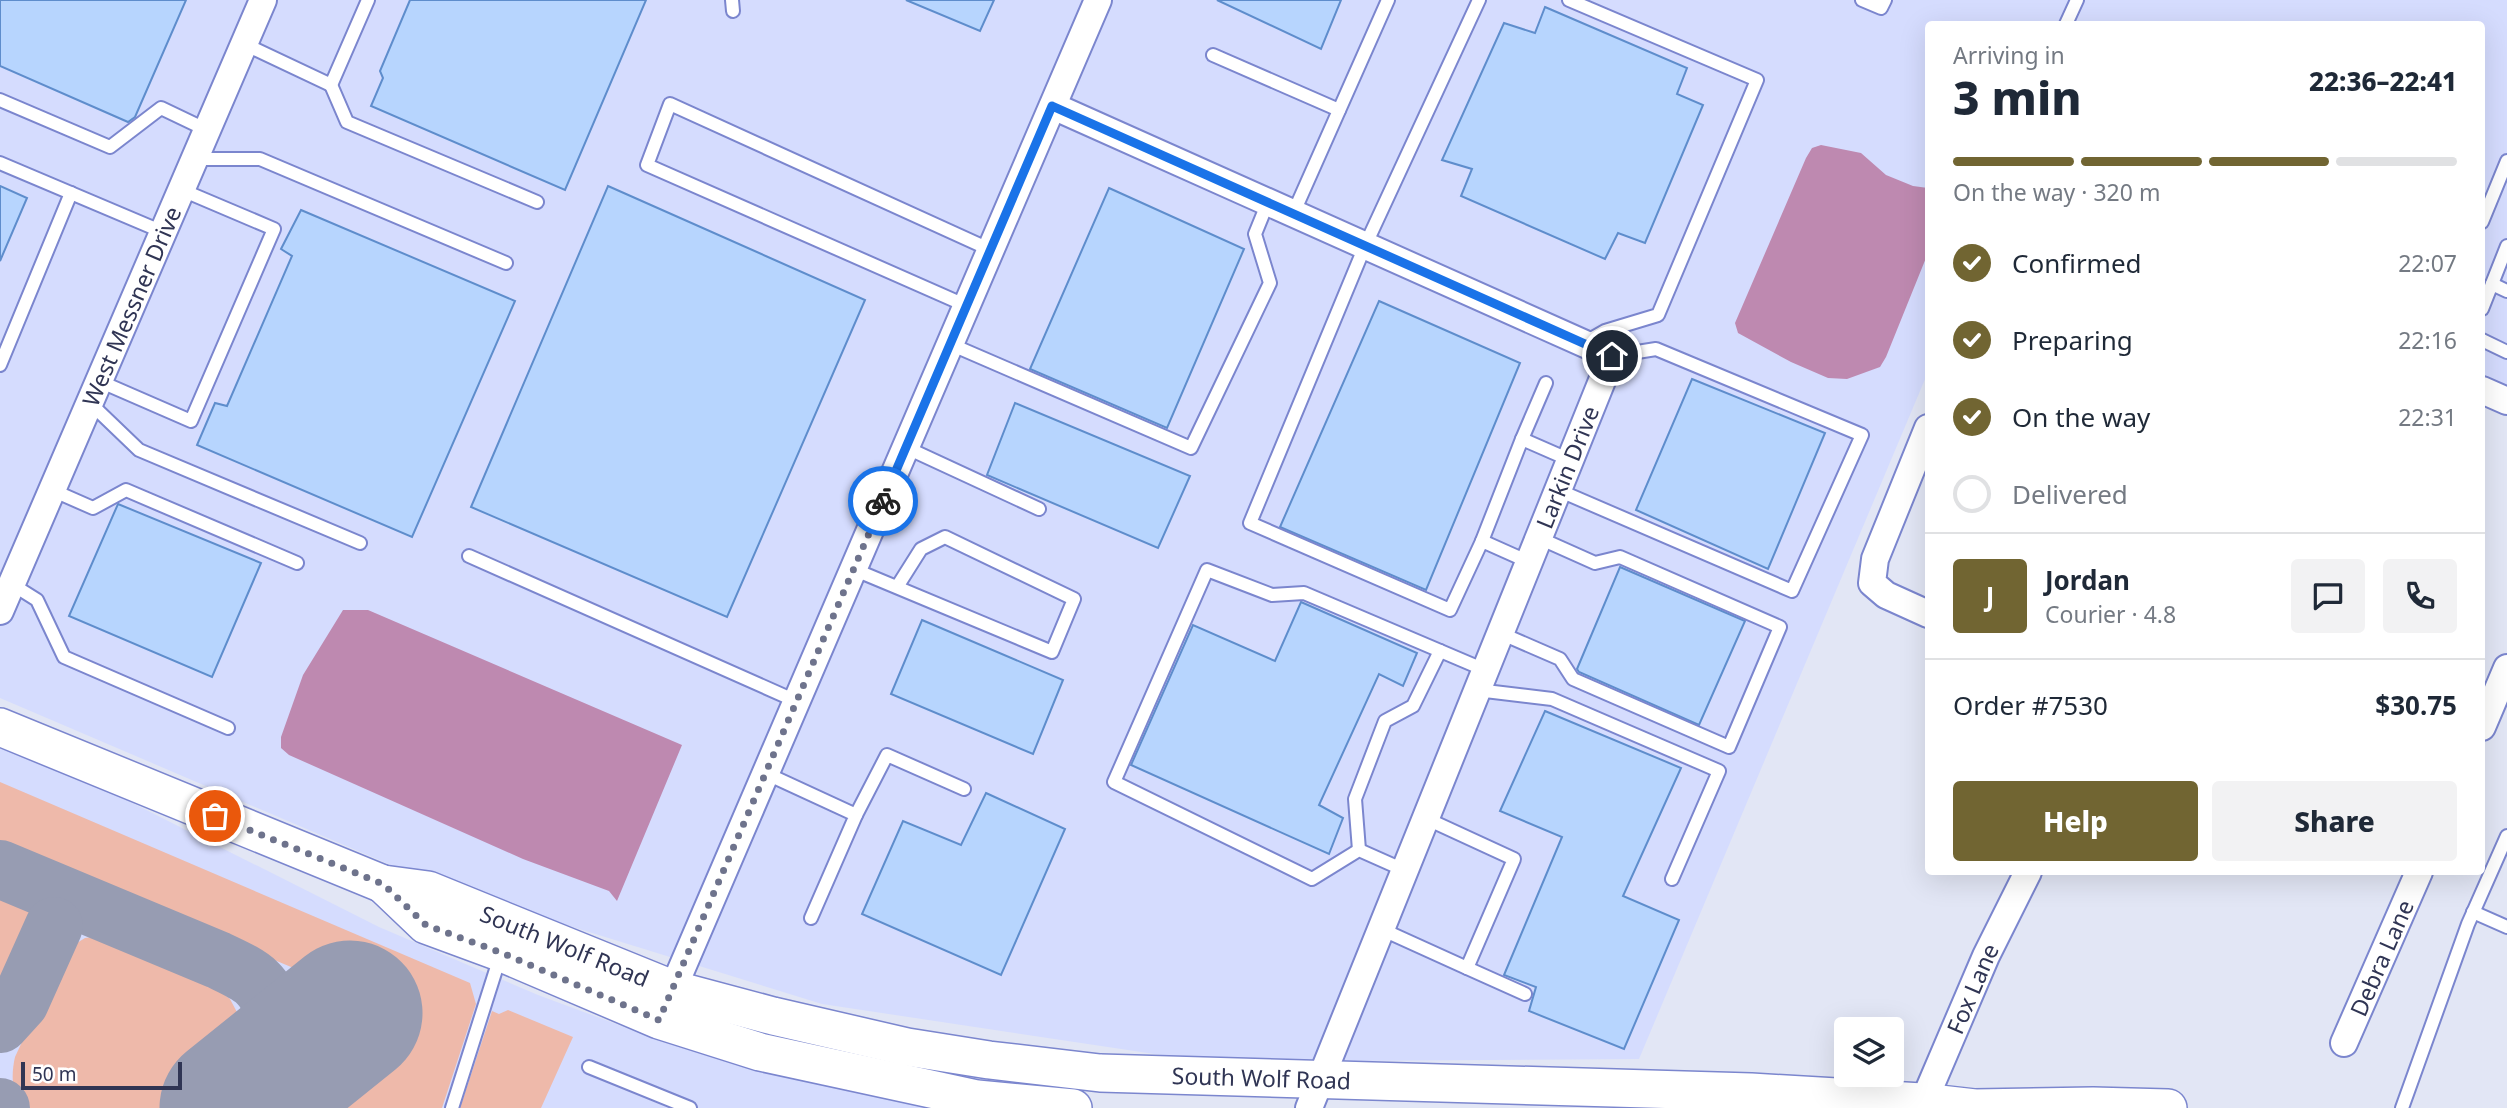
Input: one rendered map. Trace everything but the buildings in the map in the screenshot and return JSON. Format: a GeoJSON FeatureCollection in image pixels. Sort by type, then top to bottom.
{"type":"FeatureCollection","features":[{"type":"Feature","properties":{"kind":"main road","name":"South Wolf Road"},"geometry":{"type":"LineString","coordinates":[[0,727],[383,884],[428,890],[761,1052],[977,1099],[1073,1108]]}},
{"type":"Feature","properties":{"kind":"main road","name":"South Wolf Road"},"geometry":{"type":"LineString","coordinates":[[383,884],[426,925],[502,953],[666,1004],[773,1016],[894,1044],[989,1060],[1315,1094],[1751,1092],[1975,1108],[2168,1108]]}},
{"type":"Feature","properties":{"kind":"street","name":"West Messner Drive"},"geometry":{"type":"LineString","coordinates":[[0,611],[6,581],[52,490],[263,0]]}},
{"type":"Feature","properties":{"kind":"street"},"geometry":{"type":"LineString","coordinates":[[666,1004],[1098,0]]}},
{"type":"Feature","properties":{"kind":"street"},"geometry":{"type":"LineString","coordinates":[[1052,106],[1612,356]]}},
{"type":"Feature","properties":{"kind":"street","name":"Larkin Drive"},"geometry":{"type":"LineString","coordinates":[[1315,1094],[1612,356]]}},
{"type":"Feature","properties":{"kind":"street"},"geometry":{"type":"LineString","coordinates":[[2485,391],[2507,401]]}},
{"type":"Feature","properties":{"kind":"street"},"geometry":{"type":"LineString","coordinates":[[1925,435],[1875,559],[1872,583],[1886,595],[1925,613]]}},
{"type":"Feature","properties":{"kind":"street"},"geometry":{"type":"LineString","coordinates":[[2485,720],[2507,667]]}},
{"type":"Feature","properties":{"kind":"street","name":"Fox Lane"},"geometry":{"type":"LineString","coordinates":[[1921,1105],[1986,956],[2026,875]]}},
{"type":"Feature","properties":{"kind":"street","name":"Debra Lane"},"geometry":{"type":"LineString","coordinates":[[2344,1043],[2418,875]]}},
{"type":"Feature","properties":{"kind":"lane"},"geometry":{"type":"LineString","coordinates":[[331,86],[368,0]]}},
{"type":"Feature","properties":{"kind":"lane"},"geometry":{"type":"LineString","coordinates":[[1293,214],[1388,0]]}},
{"type":"Feature","properties":{"kind":"lane"},"geometry":{"type":"LineString","coordinates":[[1479,0],[1366,246],[1250,523],[1450,610],[1482,541],[1546,383]]}},
{"type":"Feature","properties":{"kind":"lane"},"geometry":{"type":"LineString","coordinates":[[1569,0],[1757,80],[1658,315],[1605,331],[1584,343]]}},
{"type":"Feature","properties":{"kind":"lane"},"geometry":{"type":"LineString","coordinates":[[1861,0],[1881,8],[1885,0]]}},
{"type":"Feature","properties":{"kind":"lane"},"geometry":{"type":"LineString","coordinates":[[2067,21],[2077,0]]}},
{"type":"Feature","properties":{"kind":"lane"},"geometry":{"type":"LineString","coordinates":[[244,44],[331,86],[347,122],[537,202]]}},
{"type":"Feature","properties":{"kind":"lane"},"geometry":{"type":"LineString","coordinates":[[1213,55],[1339,110]]}},
{"type":"Feature","properties":{"kind":"lane"},"geometry":{"type":"LineString","coordinates":[[0,100],[110,147],[162,108],[207,130]]}},
{"type":"Feature","properties":{"kind":"lane"},"geometry":{"type":"LineString","coordinates":[[967,306],[647,165],[670,104],[991,250]]}},
{"type":"Feature","properties":{"kind":"lane"},"geometry":{"type":"LineString","coordinates":[[195,159],[260,159],[506,263]]}},
{"type":"Feature","properties":{"kind":"lane"},"geometry":{"type":"LineString","coordinates":[[2485,215],[2507,162]]}},
{"type":"Feature","properties":{"kind":"lane"},"geometry":{"type":"LineString","coordinates":[[0,163],[163,232]]}},
{"type":"Feature","properties":{"kind":"lane"},"geometry":{"type":"LineString","coordinates":[[94,392],[191,421],[274,229],[182,190]]}},
{"type":"Feature","properties":{"kind":"lane"},"geometry":{"type":"LineString","coordinates":[[0,365],[71,193]]}},
{"type":"Feature","properties":{"kind":"lane"},"geometry":{"type":"LineString","coordinates":[[950,344],[1191,448],[1270,283],[1255,234],[1268,202]]}},
{"type":"Feature","properties":{"kind":"lane"},"geometry":{"type":"LineString","coordinates":[[2485,301],[2507,246]]}},
{"type":"Feature","properties":{"kind":"lane"},"geometry":{"type":"LineString","coordinates":[[2491,284],[2507,291]]}},
{"type":"Feature","properties":{"kind":"lane"},"geometry":{"type":"LineString","coordinates":[[2485,341],[2507,352]]}},
{"type":"Feature","properties":{"kind":"lane"},"geometry":{"type":"LineString","coordinates":[[1558,490],[1792,591],[1862,435],[1656,349],[1612,356]]}},
{"type":"Feature","properties":{"kind":"lane"},"geometry":{"type":"LineString","coordinates":[[94,392],[139,450],[360,543]]}},
{"type":"Feature","properties":{"kind":"lane"},"geometry":{"type":"LineString","coordinates":[[1522,439],[1570,460]]}},
{"type":"Feature","properties":{"kind":"lane"},"geometry":{"type":"LineString","coordinates":[[905,447],[1039,509]]}},
{"type":"Feature","properties":{"kind":"lane"},"geometry":{"type":"LineString","coordinates":[[52,490],[93,508],[126,490],[297,563]]}},
{"type":"Feature","properties":{"kind":"lane"},"geometry":{"type":"LineString","coordinates":[[853,569],[1052,652],[1074,599],[945,537],[921,548],[897,587]]}},
{"type":"Feature","properties":{"kind":"lane"},"geometry":{"type":"LineString","coordinates":[[1482,541],[1595,563],[1620,557],[1780,626],[1729,747],[1573,679],[1560,659],[1500,633]]}},
{"type":"Feature","properties":{"kind":"lane"},"geometry":{"type":"LineString","coordinates":[[469,556],[796,701]]}},
{"type":"Feature","properties":{"kind":"lane"},"geometry":{"type":"LineString","coordinates":[[1359,850],[1312,879],[1114,782],[1207,570],[1272,595],[1304,593],[1440,651],[1481,680],[1552,699],[1719,771],[1672,878]]}},
{"type":"Feature","properties":{"kind":"lane"},"geometry":{"type":"LineString","coordinates":[[6,581],[37,600],[64,657],[228,727]]}},
{"type":"Feature","properties":{"kind":"lane"},"geometry":{"type":"LineString","coordinates":[[1359,850],[1354,799],[1385,721],[1413,706],[1440,651]]}},
{"type":"Feature","properties":{"kind":"lane"},"geometry":{"type":"LineString","coordinates":[[811,918],[856,815],[887,755],[964,789]]}},
{"type":"Feature","properties":{"kind":"lane"},"geometry":{"type":"LineString","coordinates":[[765,773],[856,815]]}},
{"type":"Feature","properties":{"kind":"lane"},"geometry":{"type":"LineString","coordinates":[[1425,818],[1514,859],[1467,968]]}},
{"type":"Feature","properties":{"kind":"lane"},"geometry":{"type":"LineString","coordinates":[[2402,1108],[2473,912],[2507,836]]}},
{"type":"Feature","properties":{"kind":"lane"},"geometry":{"type":"LineString","coordinates":[[1359,850],[1404,870]]}},
{"type":"Feature","properties":{"kind":"lane"},"geometry":{"type":"LineString","coordinates":[[2473,912],[2507,927]]}},
{"type":"Feature","properties":{"kind":"lane"},"geometry":{"type":"LineString","coordinates":[[1381,929],[1525,994]]}},
{"type":"Feature","properties":{"kind":"lane"},"geometry":{"type":"LineString","coordinates":[[452,1108],[502,953]]}},
{"type":"Feature","properties":{"kind":"lane"},"geometry":{"type":"LineString","coordinates":[[589,1067],[690,1108]]}},
{"type":"Feature","properties":{"kind":"shaded area"},"geometry":{"type":"Polygon","coordinates":[[[0,0],[2507,0],[2507,388],[2485,378],[2485,21],[1925,21],[1925,379],[1639,1059],[1208,1062],[822,1004],[440,886],[0,698],[0,0]]]}},
{"type":"Feature","properties":{"kind":"shaded area"},"geometry":{"type":"Polygon","coordinates":[[[1821,145],[1861,153],[1886,175],[1913,186],[1925,188],[1925,260],[1886,357],[1880,367],[1847,379],[1828,378],[1791,362],[1738,333],[1735,323],[1812,148],[1821,145]]]}},
{"type":"Feature","properties":{"kind":"shaded area"},"geometry":{"type":"Polygon","coordinates":[[[343,610],[368,610],[682,745],[617,901],[609,891],[523,859],[289,755],[281,748],[281,737],[303,675],[343,610]]]}},
{"type":"Feature","properties":{"kind":"shaded area"},"geometry":{"type":"Polygon","coordinates":[[[0,741],[51,762],[379,927],[538,995],[670,1044],[752,1067],[830,1087],[942,1108],[0,1108],[0,741]]]}},
{"type":"Feature","properties":{"kind":"shaded area"},"geometry":{"type":"Polygon","coordinates":[[[0,782],[470,983],[476,1004],[442,1108],[288,1108],[373,1039],[327,982],[0,845],[0,782]]]}},
{"type":"Feature","properties":{"kind":"shaded area"},"geometry":{"type":"Polygon","coordinates":[[[0,894],[26,907],[32,914],[33,921],[29,941],[5,991],[0,995],[0,894]]]}},
{"type":"Feature","properties":{"kind":"shaded area"},"geometry":{"type":"Polygon","coordinates":[[[100,936],[210,984],[230,999],[239,1016],[240,1036],[236,1051],[225,1064],[171,1108],[24,1108],[13,1084],[15,1057],[64,951],[85,938],[100,936]]]}},
{"type":"Feature","properties":{"kind":"shaded area"},"geometry":{"type":"Polygon","coordinates":[[[508,1010],[573,1037],[541,1108],[460,1108],[492,1011],[499,1014],[508,1010]]]}},
{"type":"Feature","properties":{"kind":"taxiway"},"geometry":{"type":"LineString","coordinates":[[0,869],[218,960],[248,975],[262,987],[272,1006],[276,1042],[266,1063],[238,1103]]}},
{"type":"Feature","properties":{"kind":"taxiway"},"geometry":{"type":"LineString","coordinates":[[0,1024],[20,1002],[54,926]]}},
{"type":"Feature","properties":{"kind":"runway"},"geometry":{"type":"LineString","coordinates":[[232,1108],[350,1013]]}},
{"type":"Feature","properties":{"kind":"way so far"},"geometry":{"type":"LineString","coordinates":[[215,816],[383,884],[426,925],[502,953],[659,1020],[883,501]]}},
{"type":"Feature","properties":{"kind":"route"},"geometry":{"type":"LineString","coordinates":[[883,501],[1052,106],[1612,356]]}}]}
